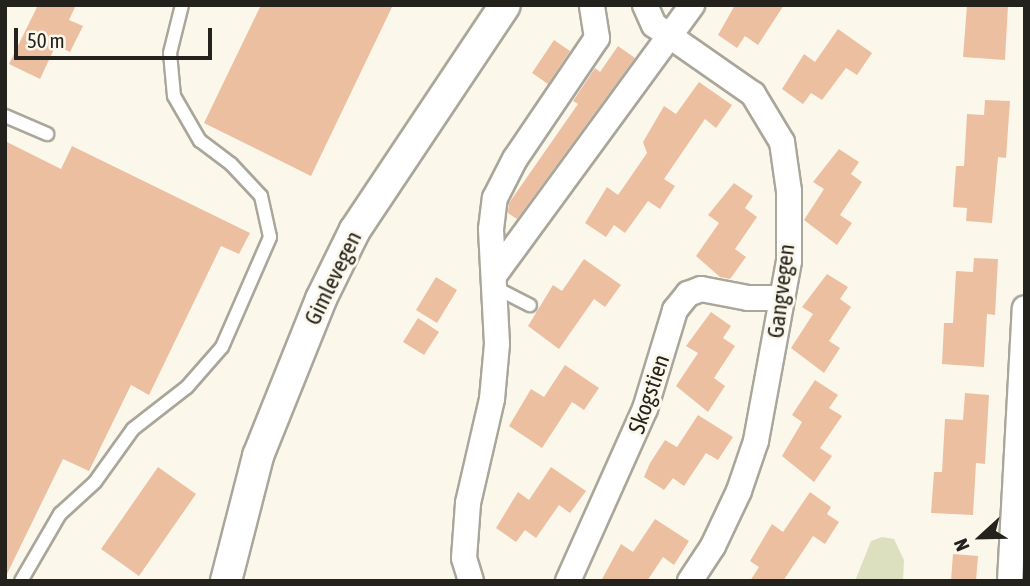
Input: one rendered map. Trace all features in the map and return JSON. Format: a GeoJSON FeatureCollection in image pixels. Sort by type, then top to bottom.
{"type":"FeatureCollection","features":[{"type":"Feature","properties":{"kind":"street","name":"Gimlevegen"},"geometry":{"type":"LineString","coordinates":[[226,581],[258,456],[321,299],[355,230],[505,5]]}},
{"type":"Feature","properties":{"kind":"street"},"geometry":{"type":"LineString","coordinates":[[471,581],[464,558],[465,532],[492,399],[496,281],[491,229],[495,198],[516,159],[597,38],[592,5]]}},
{"type":"Feature","properties":{"kind":"street","name":"Gangvegen"},"geometry":{"type":"LineString","coordinates":[[645,5],[654,25],[753,94],[782,142],[789,191],[789,261],[771,373],[752,454],[713,547],[690,581]]}},
{"type":"Feature","properties":{"kind":"street"},"geometry":{"type":"LineString","coordinates":[[496,281],[692,5]]}},
{"type":"Feature","properties":{"kind":"street","name":"Skogstien"},"geometry":{"type":"LineString","coordinates":[[568,581],[645,409],[675,310],[688,295],[701,289],[748,298],[782,298]]}},
{"type":"Feature","properties":{"kind":"street"},"geometry":{"type":"LineString","coordinates":[[1010,581],[1022,415],[1025,308]]}},
{"type":"Feature","properties":{"kind":"lane"},"geometry":{"type":"LineString","coordinates":[[21,581],[60,514],[95,482],[133,429],[187,387],[222,347],[267,247],[270,223],[261,196],[248,180],[200,141],[174,96],[170,53],[182,5]]}},
{"type":"Feature","properties":{"kind":"lane"},"geometry":{"type":"LineString","coordinates":[[5,117],[47,134]]}},
{"type":"Feature","properties":{"kind":"lane"},"geometry":{"type":"LineString","coordinates":[[496,281],[530,304]]}},
{"type":"Feature","properties":{"kind":"green space"},"geometry":{"type":"Polygon","coordinates":[[[882,537],[894,539],[904,560],[903,581],[855,581],[871,541],[882,537]]]}},
{"type":"Feature","properties":{"kind":"building"},"geometry":{"type":"Polygon","coordinates":[[[38,5],[76,5],[69,20],[83,26],[70,52],[56,45],[40,79],[9,64],[38,5]]]}},
{"type":"Feature","properties":{"kind":"building"},"geometry":{"type":"Polygon","coordinates":[[[261,5],[393,5],[311,176],[204,123],[261,5]]]}},
{"type":"Feature","properties":{"kind":"building"},"geometry":{"type":"Polygon","coordinates":[[[735,5],[784,5],[758,45],[745,36],[737,48],[718,35],[735,5]]]}},
{"type":"Feature","properties":{"kind":"building"},"geometry":{"type":"Polygon","coordinates":[[[967,5],[1008,5],[1005,60],[963,57],[967,5]]]}},
{"type":"Feature","properties":{"kind":"building"},"geometry":{"type":"Polygon","coordinates":[[[838,29],[872,53],[857,75],[846,68],[822,100],[811,93],[803,104],[782,89],[804,54],[815,62],[838,29]]]}},
{"type":"Feature","properties":{"kind":"building"},"geometry":{"type":"Polygon","coordinates":[[[554,40],[570,51],[548,84],[532,73],[554,40]]]}},
{"type":"Feature","properties":{"kind":"building"},"geometry":{"type":"Polygon","coordinates":[[[618,46],[635,58],[517,219],[508,213],[509,203],[578,104],[573,101],[595,68],[600,72],[618,46]]]}},
{"type":"Feature","properties":{"kind":"building"},"geometry":{"type":"Polygon","coordinates":[[[699,82],[732,105],[716,128],[705,119],[664,179],[675,186],[660,209],[648,201],[625,233],[614,225],[606,237],[585,223],[607,187],[618,195],[647,153],[643,142],[664,106],[676,114],[699,82]]]}},
{"type":"Feature","properties":{"kind":"building"},"geometry":{"type":"Polygon","coordinates":[[[985,100],[1010,101],[1006,158],[998,157],[992,223],[966,221],[967,208],[953,207],[956,166],[964,166],[967,114],[984,115],[985,100]]]}},
{"type":"Feature","properties":{"kind":"building"},"geometry":{"type":"Polygon","coordinates":[[[5,141],[61,169],[72,146],[250,233],[239,254],[221,246],[149,395],[131,385],[89,471],[63,459],[5,578],[5,141]]]}},
{"type":"Feature","properties":{"kind":"building"},"geometry":{"type":"Polygon","coordinates":[[[839,149],[859,162],[851,174],[862,182],[840,215],[852,223],[837,245],[804,220],[824,189],[813,182],[839,149]]]}},
{"type":"Feature","properties":{"kind":"building"},"geometry":{"type":"Polygon","coordinates":[[[734,183],[753,196],[745,208],[757,217],[735,249],[746,257],[730,279],[720,277],[696,256],[719,223],[708,215],[734,183]]]}},
{"type":"Feature","properties":{"kind":"building"},"geometry":{"type":"Polygon","coordinates":[[[974,258],[998,259],[995,315],[987,314],[984,367],[942,364],[944,323],[953,323],[956,271],[973,272],[974,258]]]}},
{"type":"Feature","properties":{"kind":"building"},"geometry":{"type":"Polygon","coordinates":[[[584,259],[621,285],[605,307],[594,299],[559,349],[528,326],[553,285],[562,291],[584,259]]]}},
{"type":"Feature","properties":{"kind":"building"},"geometry":{"type":"Polygon","coordinates":[[[827,274],[848,287],[840,299],[851,307],[829,341],[840,348],[824,373],[791,348],[813,314],[802,307],[827,274]]]}},
{"type":"Feature","properties":{"kind":"building"},"geometry":{"type":"Polygon","coordinates":[[[436,277],[457,290],[437,323],[416,310],[436,277]]]}},
{"type":"Feature","properties":{"kind":"building"},"geometry":{"type":"Polygon","coordinates":[[[711,312],[731,326],[723,338],[735,346],[714,378],[725,386],[708,412],[676,386],[698,353],[686,346],[711,312]]]}},
{"type":"Feature","properties":{"kind":"building"},"geometry":{"type":"Polygon","coordinates":[[[418,318],[439,332],[424,355],[403,342],[418,318]]]}},
{"type":"Feature","properties":{"kind":"building"},"geometry":{"type":"Polygon","coordinates":[[[565,365],[599,388],[584,410],[572,402],[542,448],[509,426],[531,389],[544,397],[565,365]]]}},
{"type":"Feature","properties":{"kind":"building"},"geometry":{"type":"Polygon","coordinates":[[[815,380],[838,395],[829,408],[842,416],[820,448],[832,456],[814,482],[782,456],[802,422],[792,415],[815,380]]]}},
{"type":"Feature","properties":{"kind":"building"},"geometry":{"type":"Polygon","coordinates":[[[965,393],[989,395],[985,464],[976,463],[973,515],[931,513],[934,472],[942,472],[945,419],[963,420],[965,393]]]}},
{"type":"Feature","properties":{"kind":"building"},"geometry":{"type":"Polygon","coordinates":[[[698,415],[733,437],[718,460],[706,453],[684,486],[673,478],[664,490],[644,477],[650,463],[665,440],[677,447],[698,415]]]}},
{"type":"Feature","properties":{"kind":"building"},"geometry":{"type":"Polygon","coordinates":[[[158,467],[196,494],[139,576],[101,549],[158,467]]]}},
{"type":"Feature","properties":{"kind":"building"},"geometry":{"type":"Polygon","coordinates":[[[551,467],[586,491],[570,513],[559,505],[536,538],[525,530],[516,542],[496,528],[518,492],[529,500],[551,467]]]}},
{"type":"Feature","properties":{"kind":"building"},"geometry":{"type":"Polygon","coordinates":[[[810,492],[831,507],[827,514],[839,522],[825,544],[813,536],[783,581],[750,581],[759,567],[750,561],[772,524],[783,532],[810,492]]]}},
{"type":"Feature","properties":{"kind":"building"},"geometry":{"type":"Polygon","coordinates":[[[655,519],[689,541],[674,565],[663,557],[647,581],[601,581],[621,544],[633,552],[655,519]]]}},
{"type":"Feature","properties":{"kind":"building"},"geometry":{"type":"Polygon","coordinates":[[[953,554],[978,556],[976,581],[951,581],[953,554]]]}}]}
